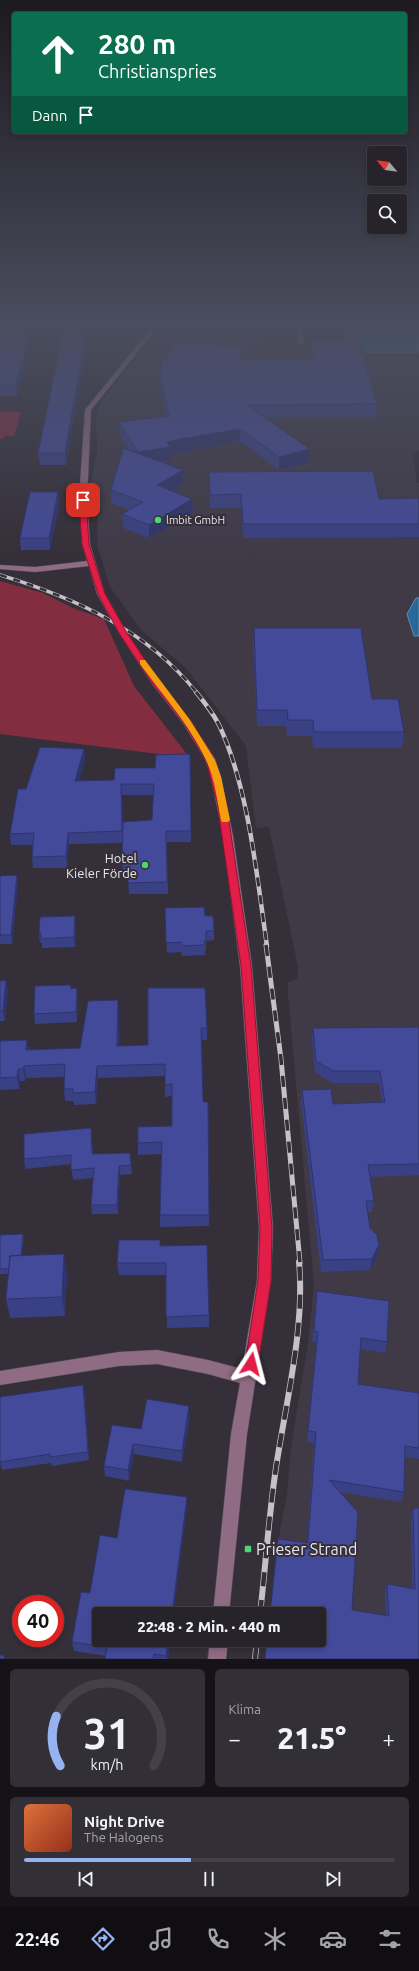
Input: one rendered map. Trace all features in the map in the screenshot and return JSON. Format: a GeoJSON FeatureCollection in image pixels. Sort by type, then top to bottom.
{"type":"FeatureCollection","features":[{"type":"Feature","properties":{"kind":"street"},"geometry":{"type":"LineString","coordinates":[[93,404],[88,410],[83,500],[86,544],[101,594],[115,621],[156,683],[187,722],[210,760],[216,777],[228,836],[245,958],[266,1228],[264,1281],[239,1434],[222,1607]]}},
{"type":"Feature","properties":{"kind":"street"},"geometry":{"type":"LineString","coordinates":[[0,567],[20,570],[46,570],[91,562]]}},
{"type":"Feature","properties":{"kind":"street"},"geometry":{"type":"LineString","coordinates":[[0,1378],[119,1359],[157,1357],[208,1367],[249,1378]]}},
{"type":"Feature","properties":{"kind":"street"},"geometry":{"type":"LineString","coordinates":[[217,1659],[218,1647]]}},
{"type":"Feature","properties":{"kind":"shaded area"},"geometry":{"type":"Polygon","coordinates":[[[99,404],[419,404],[419,451],[413,454],[417,483],[419,483],[419,598],[416,598],[414,636],[419,636],[419,1659],[326,1641],[326,1607],[315,1607],[277,1548],[287,1493],[292,1441],[308,1344],[314,1285],[288,994],[288,982],[298,979],[298,967],[269,827],[256,828],[246,746],[186,668],[141,630],[110,587],[97,545],[98,494],[89,493],[97,451],[96,416],[99,404]]]}},
{"type":"Feature","properties":{"kind":"shaded area"},"geometry":{"type":"Polygon","coordinates":[[[0,412],[21,412],[14,436],[4,436],[3,439],[0,439],[0,412]]]}},
{"type":"Feature","properties":{"kind":"shaded area"},"geometry":{"type":"Polygon","coordinates":[[[0,581],[43,593],[73,608],[104,619],[134,686],[190,758],[0,734],[0,581]]]}},
{"type":"Feature","properties":{"kind":"water"},"geometry":{"type":"Polygon","coordinates":[[[416,598],[419,598],[419,636],[414,636],[407,614],[416,598]]]}},
{"type":"Feature","properties":{"kind":"building"},"geometry":{"type":"Polygon","coordinates":[[[48,404],[73,404],[65,453],[38,453],[48,404]]]}},
{"type":"Feature","properties":{"kind":"building"},"geometry":{"type":"Polygon","coordinates":[[[166,404],[322,404],[247,405],[310,449],[279,457],[240,429],[167,442],[170,447],[138,452],[119,422],[169,416],[166,404]]]}},
{"type":"Feature","properties":{"kind":"building"},"geometry":{"type":"Polygon","coordinates":[[[123,448],[183,470],[157,485],[192,499],[149,525],[122,514],[143,502],[111,490],[123,448]]]}},
{"type":"Feature","properties":{"kind":"building"},"geometry":{"type":"Polygon","coordinates":[[[373,471],[379,499],[419,498],[419,524],[243,524],[241,494],[210,495],[209,472],[373,471]]]}},
{"type":"Feature","properties":{"kind":"building"},"geometry":{"type":"Polygon","coordinates":[[[30,492],[58,492],[49,538],[20,538],[30,492]]]}},
{"type":"Feature","properties":{"kind":"building"},"geometry":{"type":"Polygon","coordinates":[[[254,628],[361,628],[372,699],[398,699],[404,732],[314,732],[313,720],[288,720],[287,710],[257,710],[254,628]]]}},
{"type":"Feature","properties":{"kind":"building"},"geometry":{"type":"Polygon","coordinates":[[[40,747],[84,749],[75,781],[114,780],[115,768],[155,768],[156,755],[190,754],[191,831],[166,831],[167,882],[128,883],[128,867],[122,867],[123,822],[152,820],[154,784],[121,784],[122,831],[68,833],[66,856],[32,857],[34,833],[10,834],[18,789],[26,789],[40,747]]]}},
{"type":"Feature","properties":{"kind":"building"},"geometry":{"type":"Polygon","coordinates":[[[17,875],[11,935],[0,935],[0,876],[17,875]]]}},
{"type":"Feature","properties":{"kind":"building"},"geometry":{"type":"Polygon","coordinates":[[[204,907],[205,916],[213,916],[214,931],[206,931],[206,941],[204,941],[205,945],[182,946],[181,942],[166,943],[165,908],[204,907]]]}},
{"type":"Feature","properties":{"kind":"building"},"geometry":{"type":"Polygon","coordinates":[[[75,916],[74,937],[41,939],[41,933],[39,934],[40,917],[75,916]]]}},
{"type":"Feature","properties":{"kind":"building"},"geometry":{"type":"Polygon","coordinates":[[[6,980],[3,1011],[0,1011],[0,981],[6,980]]]}},
{"type":"Feature","properties":{"kind":"building"},"geometry":{"type":"Polygon","coordinates":[[[71,985],[71,989],[77,988],[76,1012],[34,1014],[35,986],[71,985]]]}},
{"type":"Feature","properties":{"kind":"building"},"geometry":{"type":"Polygon","coordinates":[[[148,988],[205,988],[207,1028],[201,1028],[203,1102],[208,1102],[209,1215],[160,1215],[162,1142],[138,1143],[138,1127],[172,1126],[172,1084],[165,1085],[165,1064],[97,1066],[95,1092],[73,1093],[73,1089],[64,1089],[65,1064],[24,1066],[23,1069],[18,1069],[17,1077],[0,1078],[0,1041],[27,1040],[26,1050],[80,1048],[88,1001],[118,1000],[117,1046],[148,1045],[148,988]]]}},
{"type":"Feature","properties":{"kind":"building"},"geometry":{"type":"Polygon","coordinates":[[[419,1027],[419,1164],[368,1165],[374,1201],[366,1201],[370,1228],[377,1235],[379,1245],[372,1259],[323,1260],[302,1090],[331,1089],[333,1104],[385,1102],[380,1071],[333,1071],[316,1061],[313,1028],[419,1027]]]}},
{"type":"Feature","properties":{"kind":"building"},"geometry":{"type":"Polygon","coordinates":[[[91,1128],[92,1154],[130,1153],[131,1165],[119,1166],[117,1205],[91,1205],[94,1168],[71,1170],[71,1155],[24,1159],[24,1134],[91,1128]]]}},
{"type":"Feature","properties":{"kind":"building"},"geometry":{"type":"Polygon","coordinates":[[[23,1234],[21,1255],[10,1256],[9,1269],[0,1269],[0,1235],[23,1234]]]}},
{"type":"Feature","properties":{"kind":"building"},"geometry":{"type":"Polygon","coordinates":[[[119,1240],[160,1240],[160,1246],[207,1245],[209,1315],[166,1317],[166,1263],[117,1263],[119,1240]]]}},
{"type":"Feature","properties":{"kind":"building"},"geometry":{"type":"Polygon","coordinates":[[[64,1254],[62,1297],[6,1299],[10,1256],[64,1254]]]}},
{"type":"Feature","properties":{"kind":"building"},"geometry":{"type":"Polygon","coordinates":[[[317,1291],[389,1301],[387,1342],[361,1338],[358,1384],[419,1393],[419,1448],[405,1446],[404,1492],[329,1480],[358,1512],[352,1610],[389,1616],[387,1584],[415,1589],[413,1508],[419,1508],[419,1659],[265,1659],[266,1647],[326,1647],[326,1607],[271,1607],[278,1539],[308,1543],[316,1432],[308,1431],[318,1332],[314,1331],[317,1291]]]}},
{"type":"Feature","properties":{"kind":"building"},"geometry":{"type":"Polygon","coordinates":[[[83,1385],[88,1452],[50,1457],[50,1454],[0,1462],[0,1397],[83,1385]]]}},
{"type":"Feature","properties":{"kind":"building"},"geometry":{"type":"Polygon","coordinates":[[[147,1399],[189,1406],[182,1451],[133,1444],[128,1470],[104,1466],[112,1425],[141,1429],[147,1399]]]}},
{"type":"Feature","properties":{"kind":"building"},"geometry":{"type":"Polygon","coordinates":[[[125,1489],[187,1497],[173,1607],[92,1607],[92,1645],[72,1642],[81,1592],[90,1593],[100,1535],[117,1538],[125,1489]]]}},
{"type":"Feature","properties":{"kind":"building"},"geometry":{"type":"Polygon","coordinates":[[[107,1647],[167,1647],[166,1656],[154,1654],[153,1659],[105,1659],[107,1647]]]}},
{"type":"Feature","properties":{"kind":"building"},"geometry":{"type":"Polygon","coordinates":[[[0,1655],[4,1655],[4,1659],[0,1659],[0,1655]]]}},
{"type":"Feature","properties":{"kind":"railway"},"geometry":{"type":"LineString","coordinates":[[0,575],[55,594],[108,619],[156,651],[197,693]]}},
{"type":"Feature","properties":{"kind":"railway"},"geometry":{"type":"LineString","coordinates":[[196,692],[206,704],[220,727],[238,778],[251,835],[267,946]]}},
{"type":"Feature","properties":{"kind":"railway"},"geometry":{"type":"LineString","coordinates":[[266,945],[281,1059],[300,1263]]}},
{"type":"Feature","properties":{"kind":"railway"},"geometry":{"type":"LineString","coordinates":[[261,1607],[274,1480],[294,1362],[300,1311],[299,1262]]}},
{"type":"Feature","properties":{"kind":"railway"},"geometry":{"type":"LineString","coordinates":[[255,1659],[256,1647]]}},
{"type":"Feature","properties":{"kind":"slow traffic"},"geometry":{"type":"LineString","coordinates":[[142,662],[156,683],[187,722],[210,760],[216,777],[225,820]]}},
{"type":"Feature","properties":{"kind":"place","name":"lmbit GmbH"},"geometry":{"type":"Point","coordinates":[158,520]}},
{"type":"Feature","properties":{"kind":"place","name":"Hotel Kieler Förde"},"geometry":{"type":"Point","coordinates":[145,865]}},
{"type":"Feature","properties":{"kind":"place","name":"Prieser Strand"},"geometry":{"type":"Point","coordinates":[248,1549]}},
{"type":"Feature","properties":{"kind":"route"},"geometry":{"type":"LineString","coordinates":[[83,500],[86,544],[101,594],[115,621],[156,683],[187,722],[210,760],[222,802],[246,966],[266,1228],[264,1281],[251,1364]]}}]}
